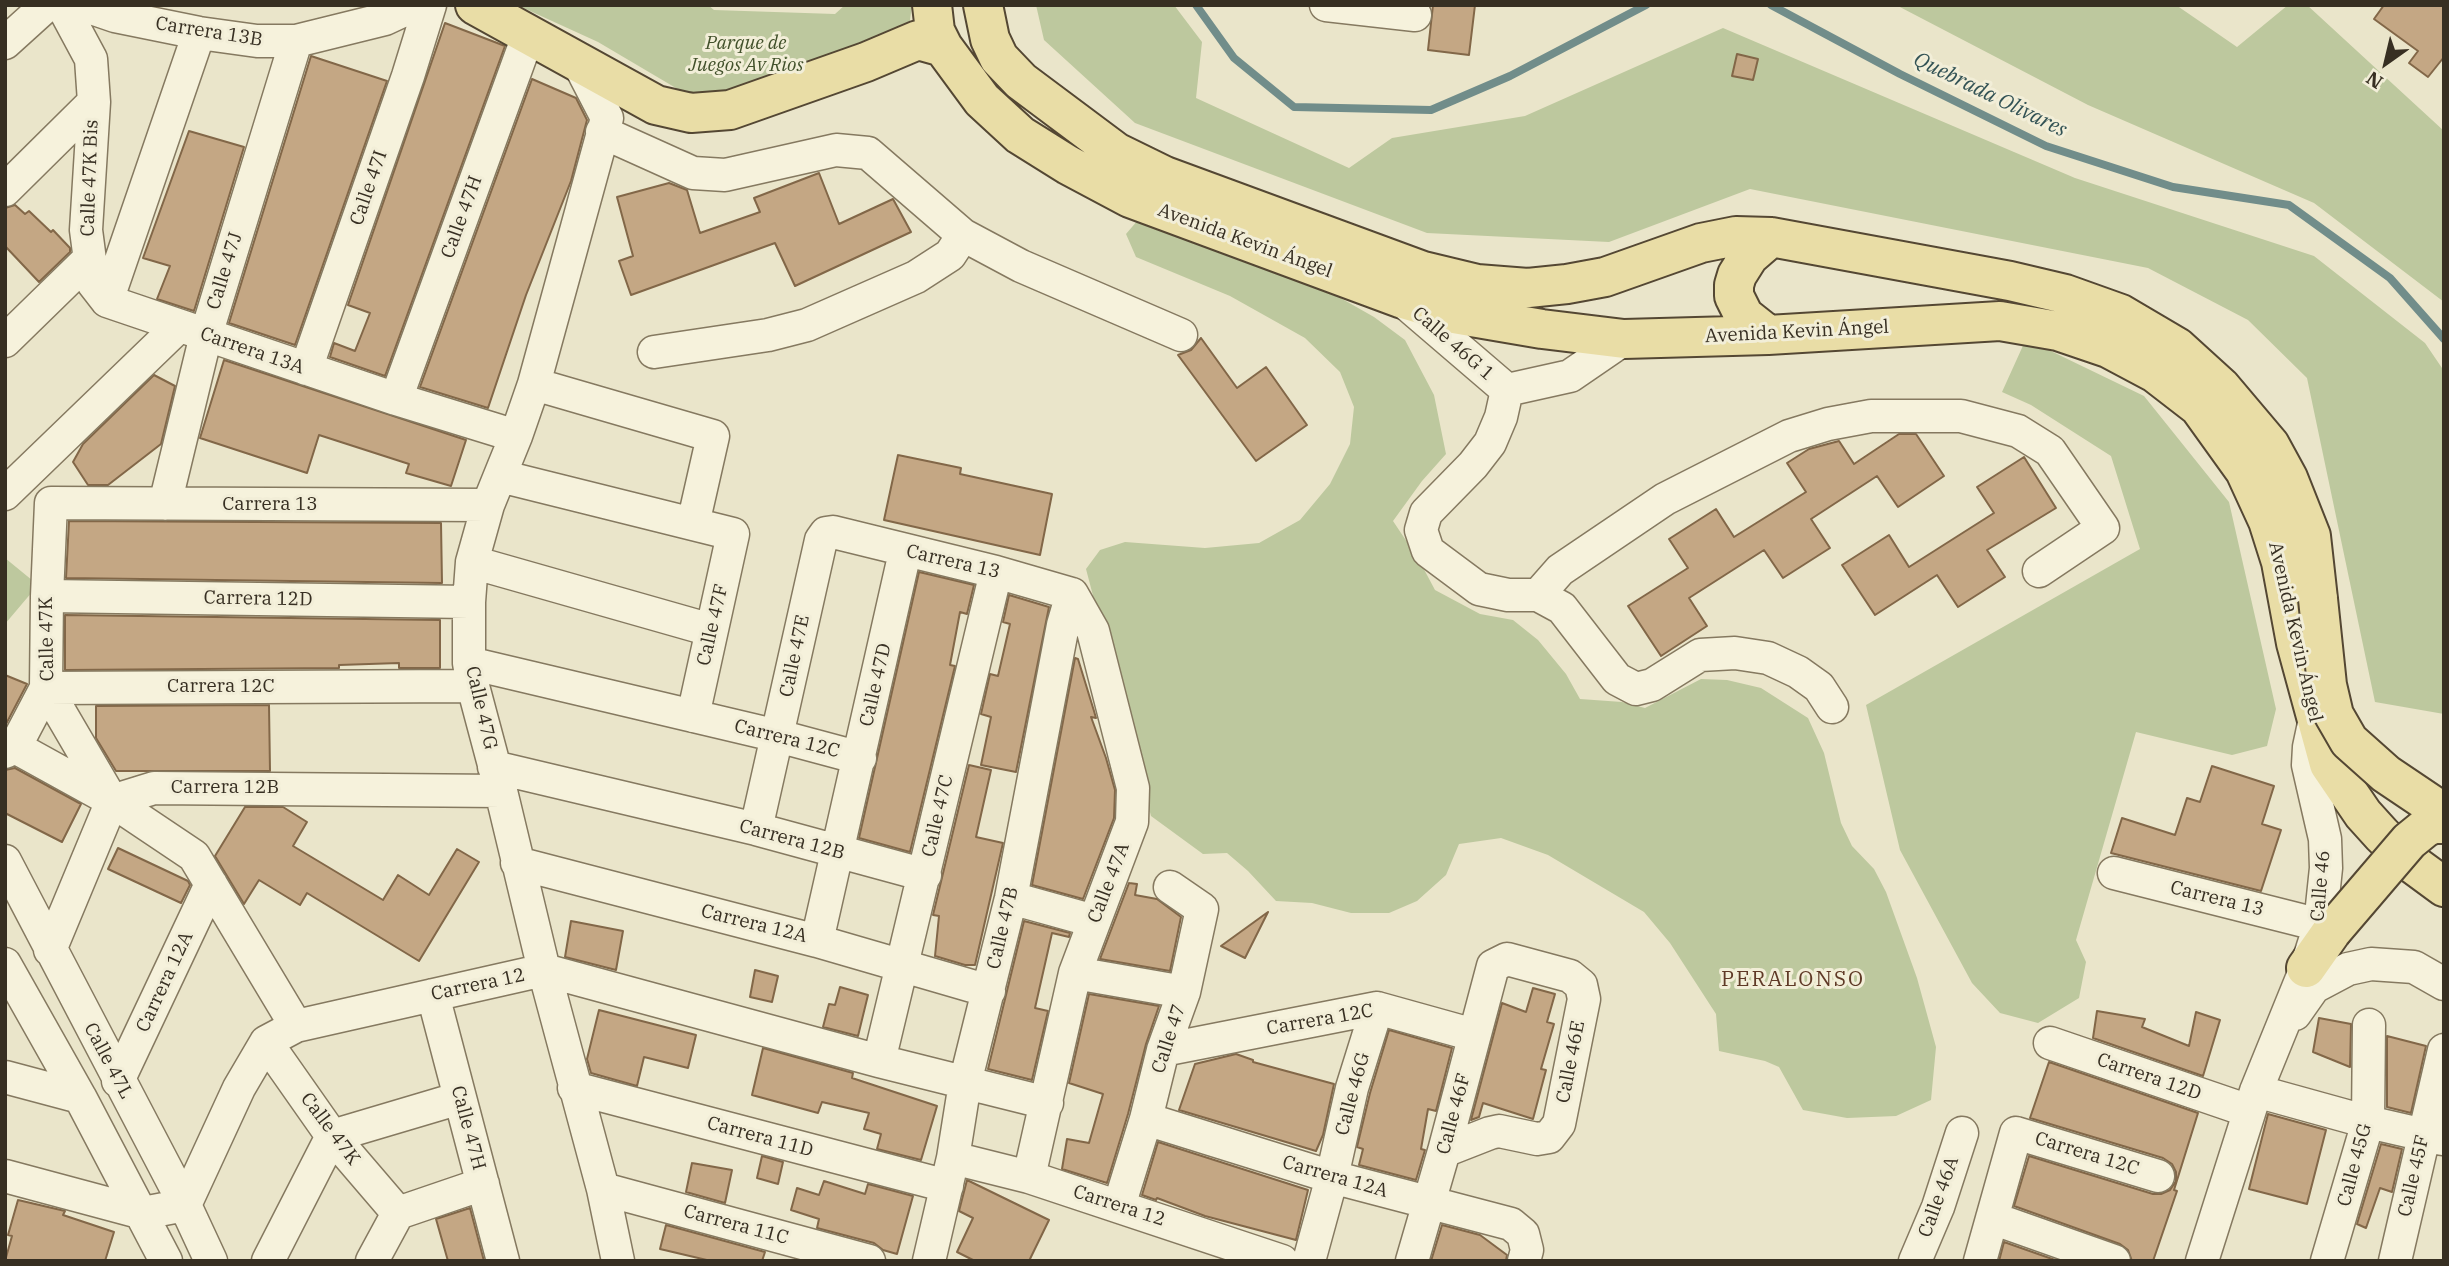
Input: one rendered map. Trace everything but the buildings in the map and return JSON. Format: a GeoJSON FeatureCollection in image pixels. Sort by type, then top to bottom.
{"type":"FeatureCollection","features":[{"type":"Feature","properties":{"kind":"main road"},"geometry":{"type":"LineString","coordinates":[[475,5],[656,105],[691,113],[730,110],[918,40],[943,47]]}},
{"type":"Feature","properties":{"kind":"main road","name":"Avenida Kevin Ángel"},"geometry":{"type":"LineString","coordinates":[[932,5],[935,31],[943,47],[982,100],[1020,135],[1068,165],[1130,198],[1400,298],[1454,314],[1542,329],[1625,339],[1768,335],[2000,321],[2058,331],[2095,344],[2155,373],[2199,407],[2245,471],[2268,521],[2281,562],[2296,643],[2329,764],[2363,814],[2410,862],[2444,887]]}},
{"type":"Feature","properties":{"kind":"main road","name":"Avenida Kevin Ángel"},"geometry":{"type":"LineString","coordinates":[[983,5],[990,39],[999,58],[1021,81],[1116,152],[1165,176],[1423,271],[1477,284],[1528,288],[1605,277],[1701,243],[1736,236],[1771,237],[2010,281],[2065,294],[2121,314],[2177,347],[2221,387],[2270,445],[2288,478],[2311,536],[2327,685],[2334,715],[2350,741],[2386,774],[2444,814]]}},
{"type":"Feature","properties":{"kind":"main road"},"geometry":{"type":"LineString","coordinates":[[1768,335],[1744,316],[1734,296],[1734,285],[1749,256],[1771,237]]}},
{"type":"Feature","properties":{"kind":"main road"},"geometry":{"type":"LineString","coordinates":[[2311,536],[2321,565],[2350,709],[2359,738],[2375,769],[2391,791],[2425,825],[2444,839]]}},
{"type":"Feature","properties":{"kind":"main road"},"geometry":{"type":"LineString","coordinates":[[2305,968],[2326,928],[2409,841],[2433,824],[2444,824]]}},
{"type":"Feature","properties":{"kind":"street"},"geometry":{"type":"LineString","coordinates":[[5,43],[47,5]]}},
{"type":"Feature","properties":{"kind":"street","name":"Calle 47K Bis"},"geometry":{"type":"LineString","coordinates":[[62,5],[91,58],[94,102],[86,230],[93,283],[107,301]]}},
{"type":"Feature","properties":{"kind":"street","name":"Carrera 13B"},"geometry":{"type":"LineString","coordinates":[[83,5],[115,16],[199,33],[257,41],[296,41],[385,19],[415,5]]}},
{"type":"Feature","properties":{"kind":"street","name":"Calle 47I"},"geometry":{"type":"LineString","coordinates":[[306,369],[430,5]]}},
{"type":"Feature","properties":{"kind":"street"},"geometry":{"type":"LineString","coordinates":[[1326,5],[1415,15]]}},
{"type":"Feature","properties":{"kind":"street"},"geometry":{"type":"LineString","coordinates":[[91,58],[115,16]]}},
{"type":"Feature","properties":{"kind":"street"},"geometry":{"type":"LineString","coordinates":[[192,330],[107,301],[199,33]]}},
{"type":"Feature","properties":{"kind":"street","name":"Calle 47H"},"geometry":{"type":"LineString","coordinates":[[396,399],[528,36]]}},
{"type":"Feature","properties":{"kind":"street","name":"Calle 47J"},"geometry":{"type":"LineString","coordinates":[[165,504],[192,330],[296,41]]}},
{"type":"Feature","properties":{"kind":"street"},"geometry":{"type":"LineString","coordinates":[[577,60],[604,125],[693,173],[725,175],[836,150],[868,153],[963,235],[1021,266],[1181,335]]}},
{"type":"Feature","properties":{"kind":"street"},"geometry":{"type":"LineString","coordinates":[[5,190],[94,102]]}},
{"type":"Feature","properties":{"kind":"street"},"geometry":{"type":"LineString","coordinates":[[604,125],[656,105]]}},
{"type":"Feature","properties":{"kind":"street","name":"Calle 47G"},"geometry":{"type":"LineString","coordinates":[[604,125],[534,384],[488,505],[472,562],[469,602],[471,675],[574,1088],[603,1189],[618,1261]]}},
{"type":"Feature","properties":{"kind":"street"},"geometry":{"type":"LineString","coordinates":[[654,352],[768,335],[807,325],[916,277],[950,255],[963,235]]}},
{"type":"Feature","properties":{"kind":"street"},"geometry":{"type":"LineString","coordinates":[[5,341],[89,259]]}},
{"type":"Feature","properties":{"kind":"street","name":"Calle 46G 1"},"geometry":{"type":"LineString","coordinates":[[1400,298],[1507,390]]}},
{"type":"Feature","properties":{"kind":"street","name":"Carrera 13A"},"geometry":{"type":"LineString","coordinates":[[5,495],[192,330],[396,399],[516,436]]}},
{"type":"Feature","properties":{"kind":"street","name":"Calle 46G 1"},"geometry":{"type":"LineString","coordinates":[[1507,390],[1570,376],[1625,339]]}},
{"type":"Feature","properties":{"kind":"street"},"geometry":{"type":"LineString","coordinates":[[500,476],[693,524],[713,436],[534,384]]}},
{"type":"Feature","properties":{"kind":"street","name":"Calle 46G 1"},"geometry":{"type":"LineString","coordinates":[[1507,390],[1501,417],[1490,443],[1474,465],[1426,513],[1421,530],[1428,551],[1479,589],[1508,595],[1538,595]]}},
{"type":"Feature","properties":{"kind":"street"},"geometry":{"type":"LineString","coordinates":[[1832,707],[1819,687],[1798,671],[1768,658],[1735,653],[1700,655],[1652,685],[1636,689],[1617,680],[1562,608],[1538,595],[1560,570],[1665,499],[1789,436],[1828,424],[1871,416],[1961,416],[2018,432],[2050,451],[2103,528],[2039,571]]}},
{"type":"Feature","properties":{"kind":"street","name":"Carrera 13"},"geometry":{"type":"LineString","coordinates":[[51,503],[488,505]]}},
{"type":"Feature","properties":{"kind":"street","name":"Calle 47K"},"geometry":{"type":"LineString","coordinates":[[51,503],[46,688],[112,801]]}},
{"type":"Feature","properties":{"kind":"street","name":"Calle 47F"},"geometry":{"type":"LineString","coordinates":[[693,524],[733,534],[693,716]]}},
{"type":"Feature","properties":{"kind":"street","name":"Calle 47E"},"geometry":{"type":"LineString","coordinates":[[756,829],[821,540],[825,533],[833,533]]}},
{"type":"Feature","properties":{"kind":"street","name":"Carrera 13"},"geometry":{"type":"LineString","coordinates":[[833,533],[996,572],[1072,594]]}},
{"type":"Feature","properties":{"kind":"street","name":"Calle 47D"},"geometry":{"type":"LineString","coordinates":[[817,941],[905,552]]}},
{"type":"Feature","properties":{"kind":"street"},"geometry":{"type":"LineString","coordinates":[[472,562],[711,630]]}},
{"type":"Feature","properties":{"kind":"street","name":"Calle 47C"},"geometry":{"type":"LineString","coordinates":[[879,1061],[996,572]]}},
{"type":"Feature","properties":{"kind":"street","name":"Calle 47B"},"geometry":{"type":"LineString","coordinates":[[929,1261],[950,1172],[965,1083],[1011,898],[1063,625],[1072,594]]}},
{"type":"Feature","properties":{"kind":"street","name":"Calle 47A"},"geometry":{"type":"LineString","coordinates":[[1029,1177],[1075,973],[1132,822],[1133,788],[1093,631],[1072,594]]}},
{"type":"Feature","properties":{"kind":"street","name":"Carrera 12D"},"geometry":{"type":"LineString","coordinates":[[47,596],[469,602]]}},
{"type":"Feature","properties":{"kind":"street","name":"Carrera 12C"},"geometry":{"type":"LineString","coordinates":[[46,688],[471,675],[693,716],[860,758]]}},
{"type":"Feature","properties":{"kind":"street"},"geometry":{"type":"LineString","coordinates":[[10,749],[46,688]]}},
{"type":"Feature","properties":{"kind":"street","name":"Calle 46"},"geometry":{"type":"LineString","coordinates":[[2315,719],[2308,765],[2325,839],[2326,928]]}},
{"type":"Feature","properties":{"kind":"street","name":"Calle 47K"},"geometry":{"type":"LineString","coordinates":[[10,749],[112,801],[194,856],[296,1026]]}},
{"type":"Feature","properties":{"kind":"street","name":"Carrera 12B"},"geometry":{"type":"LineString","coordinates":[[112,801],[154,788],[498,779],[756,829],[925,875]]}},
{"type":"Feature","properties":{"kind":"street"},"geometry":{"type":"LineString","coordinates":[[50,950],[112,801]]}},
{"type":"Feature","properties":{"kind":"street","name":"Calle 47L"},"geometry":{"type":"LineString","coordinates":[[5,861],[185,1205],[211,1261]]}},
{"type":"Feature","properties":{"kind":"street","name":"Carrera 12A"},"geometry":{"type":"LineString","coordinates":[[517,863],[817,941],[989,991]]}},
{"type":"Feature","properties":{"kind":"street","name":"Carrera 13"},"geometry":{"type":"LineString","coordinates":[[2114,873],[2326,928]]}},
{"type":"Feature","properties":{"kind":"street","name":"Carrera 12A"},"geometry":{"type":"LineString","coordinates":[[118,1081],[211,884]]}},
{"type":"Feature","properties":{"kind":"street","name":"Calle 47"},"geometry":{"type":"LineString","coordinates":[[1119,1206],[1146,1119],[1163,1050],[1184,992],[1202,909],[1170,887]]}},
{"type":"Feature","properties":{"kind":"street"},"geometry":{"type":"LineString","coordinates":[[1011,898],[1094,921]]}},
{"type":"Feature","properties":{"kind":"street","name":"Calle 46E"},"geometry":{"type":"LineString","coordinates":[[1444,1151],[1499,1131],[1537,1139],[1549,1137],[1559,1124],[1584,999],[1581,985],[1570,976],[1507,959],[1493,966]]}},
{"type":"Feature","properties":{"kind":"street"},"geometry":{"type":"LineString","coordinates":[[2273,1047],[2315,987],[2348,969],[2371,964],[2414,967],[2444,984]]}},
{"type":"Feature","properties":{"kind":"street","name":"Calle 46F"},"geometry":{"type":"LineString","coordinates":[[1412,1261],[1493,966]]}},
{"type":"Feature","properties":{"kind":"street"},"geometry":{"type":"LineString","coordinates":[[2202,1261],[2252,1101],[2305,968]]}},
{"type":"Feature","properties":{"kind":"street","name":"Carrera 12"},"geometry":{"type":"LineString","coordinates":[[266,1042],[296,1026],[544,970],[879,1061],[1047,1103]]}},
{"type":"Feature","properties":{"kind":"street"},"geometry":{"type":"LineString","coordinates":[[1075,973],[1184,992]]}},
{"type":"Feature","properties":{"kind":"street"},"geometry":{"type":"LineString","coordinates":[[8,977],[80,1097],[166,1261]]}},
{"type":"Feature","properties":{"kind":"street","name":"Calle 47H"},"geometry":{"type":"LineString","coordinates":[[433,995],[503,1261]]}},
{"type":"Feature","properties":{"kind":"street","name":"Carrera 12C"},"geometry":{"type":"LineString","coordinates":[[1163,1050],[1377,1008],[1474,1035]]}},
{"type":"Feature","properties":{"kind":"street","name":"Calle 46G"},"geometry":{"type":"LineString","coordinates":[[1309,1261],[1352,1088],[1377,1008]]}},
{"type":"Feature","properties":{"kind":"street","name":"Calle 45G"},"geometry":{"type":"LineString","coordinates":[[2327,1261],[2368,1122],[2369,1025]]}},
{"type":"Feature","properties":{"kind":"street"},"geometry":{"type":"LineString","coordinates":[[5,1176],[143,1213],[185,1205],[239,1088],[266,1042]]}},
{"type":"Feature","properties":{"kind":"street","name":"Calle 47K"},"geometry":{"type":"LineString","coordinates":[[266,1042],[332,1136],[398,1213]]}},
{"type":"Feature","properties":{"kind":"street","name":"Carrera 12D"},"geometry":{"type":"LineString","coordinates":[[2050,1043],[2252,1101],[2434,1137]]}},
{"type":"Feature","properties":{"kind":"street","name":"Calle 45F"},"geometry":{"type":"LineString","coordinates":[[2395,1261],[2434,1137],[2444,1050]]}},
{"type":"Feature","properties":{"kind":"street"},"geometry":{"type":"LineString","coordinates":[[5,1077],[80,1097]]}},
{"type":"Feature","properties":{"kind":"street","name":"Carrera 11D"},"geometry":{"type":"LineString","coordinates":[[574,1088],[950,1172]]}},
{"type":"Feature","properties":{"kind":"street"},"geometry":{"type":"LineString","coordinates":[[268,1261],[332,1136],[460,1098]]}},
{"type":"Feature","properties":{"kind":"street","name":"Carrera 12A"},"geometry":{"type":"LineString","coordinates":[[1146,1119],[1332,1177],[1511,1224],[1524,1248]]}},
{"type":"Feature","properties":{"kind":"street","name":"Calle 46A"},"geometry":{"type":"LineString","coordinates":[[1915,1261],[1938,1207],[1962,1133]]}},
{"type":"Feature","properties":{"kind":"street","name":"Carrera 12C"},"geometry":{"type":"LineString","coordinates":[[1992,1218],[2016,1133],[2158,1176]]}},
{"type":"Feature","properties":{"kind":"street","name":"Carrera 12"},"geometry":{"type":"LineString","coordinates":[[950,1172],[1029,1177],[1282,1261]]}},
{"type":"Feature","properties":{"kind":"street"},"geometry":{"type":"LineString","coordinates":[[372,1261],[398,1213],[482,1184]]}},
{"type":"Feature","properties":{"kind":"street","name":"Carrera 11C"},"geometry":{"type":"LineString","coordinates":[[603,1189],[869,1261]]}},
{"type":"Feature","properties":{"kind":"street"},"geometry":{"type":"LineString","coordinates":[[1980,1261],[1992,1218],[2114,1261]]}},
{"type":"Feature","properties":{"kind":"green space","name":"Parque de Juegos Av Rios"},"geometry":{"type":"Polygon","coordinates":[[[517,5],[708,5],[714,10],[835,14],[845,5],[912,5],[908,35],[751,99],[681,91],[598,42],[517,5]]]}},
{"type":"Feature","properties":{"kind":"green space"},"geometry":{"type":"Polygon","coordinates":[[[1036,5],[1174,5],[1202,42],[1196,98],[1349,168],[1392,138],[1525,116],[1723,28],[2075,178],[2314,256],[2425,343],[2444,371],[2444,714],[2375,702],[2307,378],[2248,320],[2148,268],[1750,189],[1609,242],[1427,233],[1135,123],[1044,40],[1036,5]]]}},
{"type":"Feature","properties":{"kind":"green space"},"geometry":{"type":"Polygon","coordinates":[[[1896,5],[2176,5],[2237,47],[2288,5],[2307,5],[2444,131],[2444,302],[2314,203],[2088,105],[1896,5]]]}},
{"type":"Feature","properties":{"kind":"green space"},"geometry":{"type":"Polygon","coordinates":[[[1138,220],[1307,279],[1374,317],[1405,340],[1434,395],[1446,454],[1393,521],[1435,590],[1480,614],[1513,620],[1538,640],[1566,674],[1580,699],[1622,702],[1645,708],[1701,679],[1727,680],[1761,688],[1808,718],[1824,753],[1841,823],[1852,846],[1874,869],[1886,892],[1917,978],[1936,1047],[1931,1100],[1896,1116],[1847,1118],[1803,1110],[1779,1067],[1765,1061],[1719,1051],[1716,1014],[1670,943],[1644,912],[1548,855],[1501,838],[1459,844],[1446,875],[1417,901],[1389,913],[1351,913],[1312,903],[1276,901],[1227,853],[1203,854],[1151,816],[1086,569],[1100,550],[1125,542],[1205,548],[1259,543],[1300,520],[1330,484],[1350,444],[1354,407],[1340,372],[1305,338],[1230,296],[1136,257],[1126,234],[1138,220]]]}},
{"type":"Feature","properties":{"kind":"green space"},"geometry":{"type":"Polygon","coordinates":[[[2026,339],[2144,396],[2229,502],[2276,709],[2267,746],[2232,755],[2136,732],[2076,940],[2086,962],[2079,998],[2038,1023],[2000,1013],[1972,983],[1900,850],[1866,705],[2140,549],[2111,456],[2031,405],[2002,392],[2026,339]]]}},
{"type":"Feature","properties":{"kind":"green space"},"geometry":{"type":"Polygon","coordinates":[[[5,558],[38,585],[5,624],[5,558]]]}},
{"type":"Feature","properties":{"kind":"waterway","name":"Quebrada Olivares"},"geometry":{"type":"LineString","coordinates":[[1196,5],[1234,58],[1294,107],[1431,110],[1510,76],[1646,5]]}},
{"type":"Feature","properties":{"kind":"waterway","name":"Quebrada Olivares"},"geometry":{"type":"LineString","coordinates":[[1771,5],[1900,74],[2046,146],[2173,187],[2289,205],[2390,278],[2444,339]]}},
{"type":"Feature","properties":{"kind":"district","name":"PERALONSO"},"geometry":{"type":"Point","coordinates":[1793,980]}}]}
